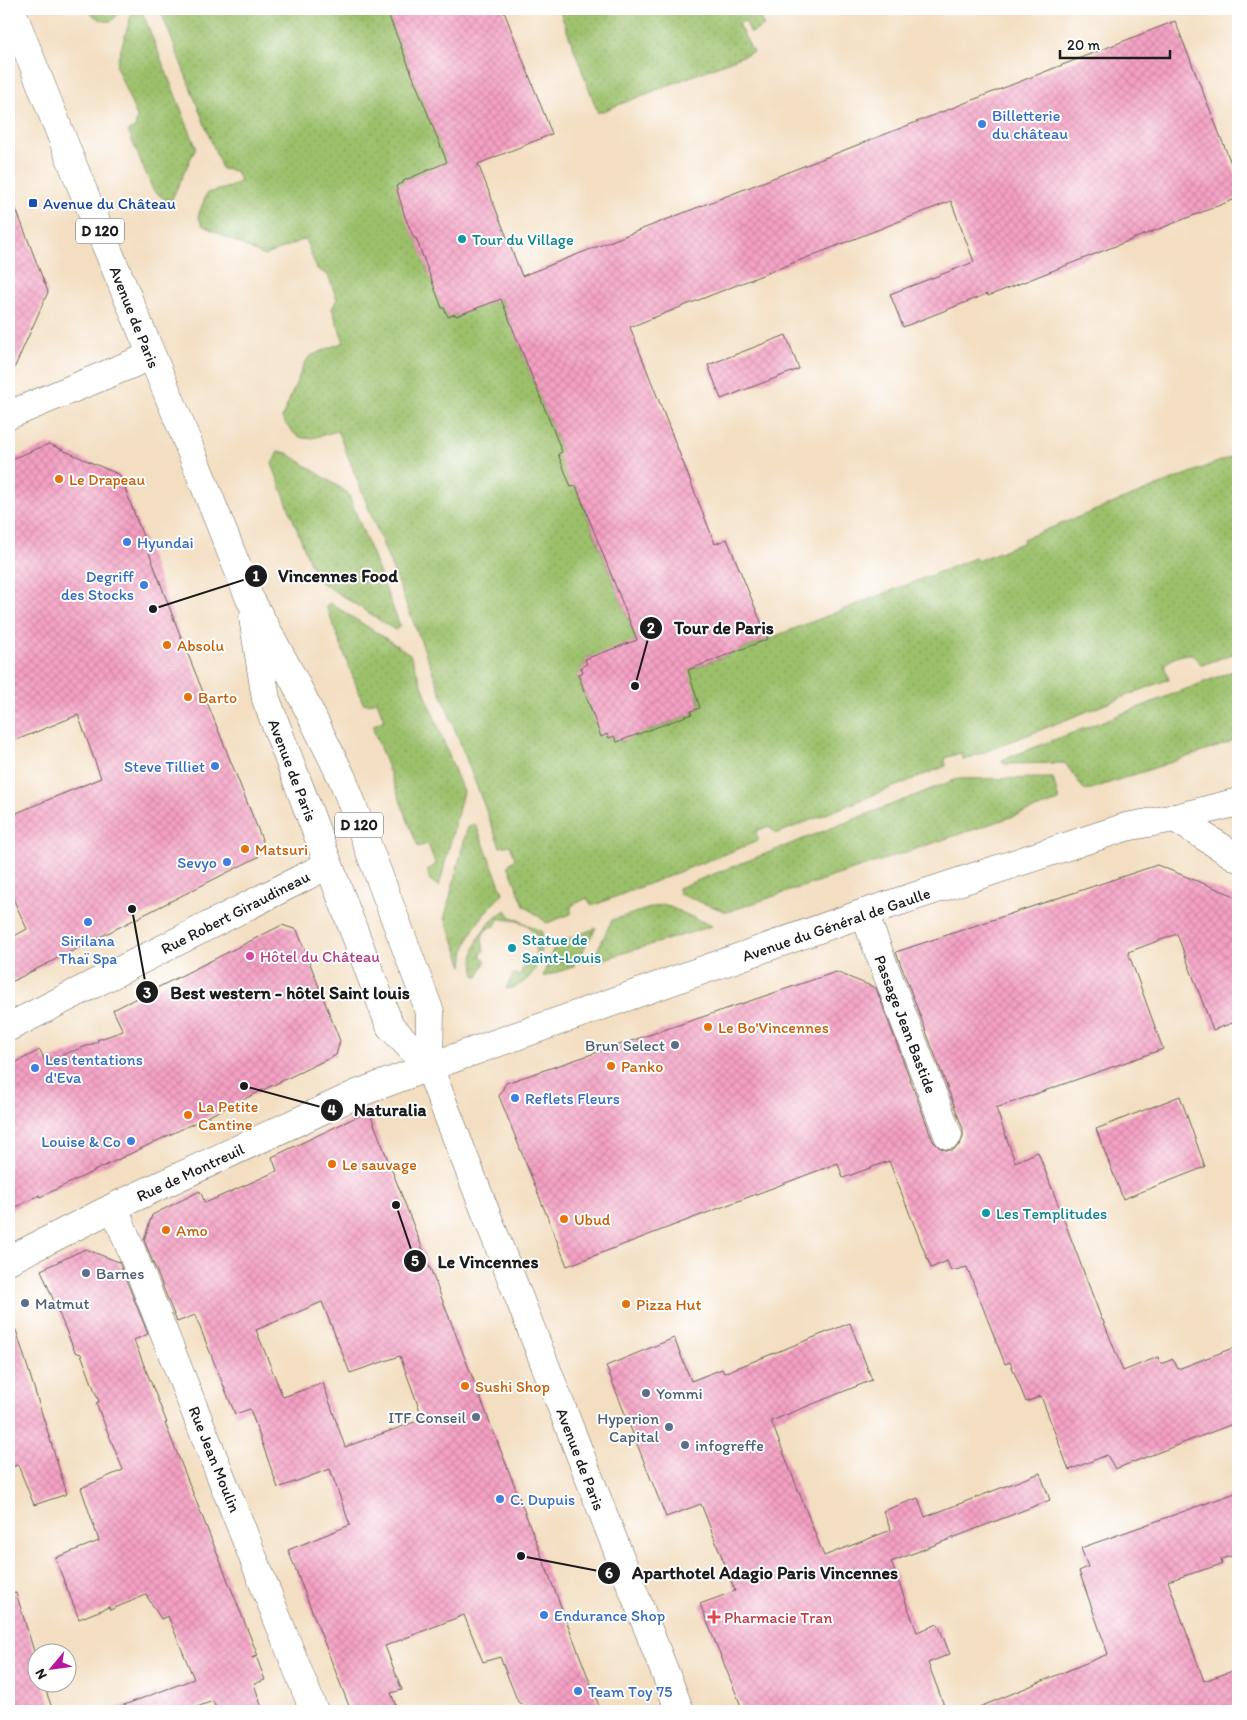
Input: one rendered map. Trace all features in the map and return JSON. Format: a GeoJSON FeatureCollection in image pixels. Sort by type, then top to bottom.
{"type":"FeatureCollection","features":[{"type":"Feature","properties":{"kind":"street","name":"Avenue de Paris"},"geometry":{"type":"LineString","coordinates":[[11,9],[249,597],[296,682],[342,780],[430,1012],[429,1067]]}},
{"type":"Feature","properties":{"kind":"street"},"geometry":{"type":"LineString","coordinates":[[9,415],[151,356]]}},
{"type":"Feature","properties":{"kind":"street","name":"Avenue de Paris"},"geometry":{"type":"LineString","coordinates":[[249,597],[266,699],[390,1026],[429,1067],[680,1711]]}},
{"type":"Feature","properties":{"kind":"street","name":"Avenue du Général de Gaulle"},"geometry":{"type":"LineString","coordinates":[[429,1067],[864,913],[1126,827],[1175,818],[1238,802]]}},
{"type":"Feature","properties":{"kind":"street"},"geometry":{"type":"LineString","coordinates":[[1175,818],[1238,858]]}},
{"type":"Feature","properties":{"kind":"street","name":"Rue Robert Giraudineau"},"geometry":{"type":"LineString","coordinates":[[9,1027],[328,865]]}},
{"type":"Feature","properties":{"kind":"street","name":"Passage Jean Bastide"},"geometry":{"type":"LineString","coordinates":[[864,913],[948,1135]]}},
{"type":"Feature","properties":{"kind":"street","name":"Rue de Montreuil"},"geometry":{"type":"LineString","coordinates":[[9,1260],[114,1207],[359,1093],[429,1067]]}},
{"type":"Feature","properties":{"kind":"street","name":"Rue Jean Moulin"},"geometry":{"type":"LineString","coordinates":[[114,1207],[314,1711]]}},
{"type":"Feature","properties":{"kind":"green space"},"geometry":{"type":"Polygon","coordinates":[[[86,9],[119,9],[113,20],[104,21],[86,9]]]}},
{"type":"Feature","properties":{"kind":"green space"},"geometry":{"type":"Polygon","coordinates":[[[133,9],[141,9],[196,147],[171,201],[168,202],[153,190],[128,131],[135,128],[137,117],[116,66],[133,9]]]}},
{"type":"Feature","properties":{"kind":"green space"},"geometry":{"type":"Polygon","coordinates":[[[160,9],[382,9],[384,14],[388,13],[448,163],[403,181],[396,186],[400,203],[403,203],[414,238],[416,238],[428,267],[426,267],[428,273],[430,273],[442,301],[440,302],[442,308],[444,308],[448,317],[455,314],[456,316],[501,299],[637,640],[618,646],[620,651],[594,662],[592,656],[585,659],[587,664],[581,667],[583,672],[577,674],[602,736],[607,734],[609,738],[614,736],[618,742],[624,740],[621,734],[651,730],[692,714],[691,711],[700,708],[696,691],[688,693],[681,673],[975,558],[977,561],[1024,542],[1023,539],[1238,454],[1238,652],[1202,665],[1191,654],[1176,657],[1164,665],[1169,679],[964,760],[960,753],[945,758],[946,766],[776,834],[769,826],[756,831],[758,841],[592,906],[587,898],[571,906],[571,914],[547,923],[524,905],[508,865],[515,859],[510,845],[500,847],[338,431],[313,438],[301,437],[289,428],[282,418],[304,364],[310,356],[344,342],[332,309],[337,299],[328,275],[317,269],[305,239],[264,256],[202,225],[198,216],[207,193],[230,187],[240,181],[236,171],[222,169],[160,9]]]}},
{"type":"Feature","properties":{"kind":"green space"},"geometry":{"type":"Polygon","coordinates":[[[559,9],[725,9],[726,11],[731,9],[767,9],[758,14],[764,26],[751,33],[745,21],[738,24],[753,52],[598,113],[559,9]]]}},
{"type":"Feature","properties":{"kind":"green space"},"geometry":{"type":"Polygon","coordinates":[[[278,451],[287,453],[348,493],[400,626],[395,630],[316,579],[272,464],[278,451]]]}},
{"type":"Feature","properties":{"kind":"green space"},"geometry":{"type":"Polygon","coordinates":[[[330,603],[410,654],[463,792],[439,887],[430,880],[427,870],[436,865],[428,844],[418,847],[373,729],[374,725],[384,720],[377,701],[368,704],[363,703],[326,606],[330,603]]]}},
{"type":"Feature","properties":{"kind":"green space"},"geometry":{"type":"Polygon","coordinates":[[[1238,669],[1238,736],[1229,743],[1085,791],[1065,763],[1004,764],[1002,760],[1238,669]]]}},
{"type":"Feature","properties":{"kind":"green space"},"geometry":{"type":"Polygon","coordinates":[[[1053,778],[1059,801],[727,912],[679,894],[678,888],[957,779],[1053,778]]]}},
{"type":"Feature","properties":{"kind":"green space"},"geometry":{"type":"Polygon","coordinates":[[[474,824],[503,893],[481,918],[471,935],[464,954],[463,966],[445,917],[466,833],[469,826],[474,824]]]}},
{"type":"Feature","properties":{"kind":"green space"},"geometry":{"type":"Polygon","coordinates":[[[663,904],[712,926],[591,963],[612,920],[663,904]]]}},
{"type":"Feature","properties":{"kind":"green space"},"geometry":{"type":"Polygon","coordinates":[[[506,910],[510,916],[542,932],[541,951],[536,968],[525,981],[518,986],[508,989],[506,988],[514,973],[520,976],[523,967],[530,964],[534,959],[536,952],[534,944],[538,936],[527,925],[499,918],[495,926],[488,928],[483,934],[484,950],[480,956],[486,960],[478,977],[475,975],[473,965],[479,937],[490,922],[506,910]]]}},
{"type":"Feature","properties":{"kind":"green space"},"geometry":{"type":"Polygon","coordinates":[[[596,928],[573,967],[543,977],[555,944],[596,928]]]}},
{"type":"Feature","properties":{"kind":"building"},"geometry":{"type":"Polygon","coordinates":[[[386,9],[503,9],[552,134],[478,164],[522,276],[1175,21],[1238,181],[1238,198],[988,296],[987,294],[903,327],[890,294],[974,262],[951,201],[630,327],[715,544],[727,539],[768,639],[688,670],[700,708],[691,711],[692,714],[617,742],[614,736],[609,738],[607,734],[601,737],[578,674],[583,672],[581,667],[587,664],[585,659],[637,640],[576,486],[571,487],[558,454],[562,452],[501,299],[456,316],[455,314],[448,317],[444,308],[442,308],[416,238],[414,238],[405,217],[396,186],[403,181],[447,162],[386,9]]]}},
{"type":"Feature","properties":{"kind":"building"},"geometry":{"type":"Polygon","coordinates":[[[9,196],[11,196],[48,292],[9,380],[9,196]]]}},
{"type":"Feature","properties":{"kind":"building"},"geometry":{"type":"Polygon","coordinates":[[[786,335],[799,369],[721,399],[708,365],[786,335]]]}},
{"type":"Feature","properties":{"kind":"building"},"geometry":{"type":"Polygon","coordinates":[[[49,444],[120,475],[173,617],[263,842],[258,857],[9,983],[9,939],[27,929],[9,890],[9,816],[101,778],[78,715],[9,743],[9,460],[49,444]]]}},
{"type":"Feature","properties":{"kind":"building"},"geometry":{"type":"Polygon","coordinates":[[[1157,865],[1235,896],[1238,906],[1238,1021],[1213,1030],[1177,934],[1128,952],[1163,1049],[996,1108],[1015,1162],[1038,1152],[1123,1371],[1158,1357],[1161,1364],[1173,1359],[1178,1369],[1238,1346],[1238,1422],[1115,1469],[1107,1455],[1069,1470],[1041,1396],[1026,1402],[1010,1362],[1005,1364],[967,1267],[951,1271],[947,1261],[931,1268],[889,1161],[843,1178],[838,1163],[567,1266],[499,1096],[506,1083],[836,972],[876,988],[933,1141],[939,1147],[953,1150],[960,1144],[963,1137],[963,1129],[896,952],[1157,865]]]}},
{"type":"Feature","properties":{"kind":"building"},"geometry":{"type":"Polygon","coordinates":[[[282,925],[297,930],[340,1041],[336,1055],[40,1197],[39,1195],[9,1211],[9,1066],[40,1050],[45,1061],[123,1031],[113,1010],[282,925]]]}},
{"type":"Feature","properties":{"kind":"building"},"geometry":{"type":"Polygon","coordinates":[[[1180,1096],[1205,1167],[1123,1199],[1096,1129],[1180,1096]]]}},
{"type":"Feature","properties":{"kind":"building"},"geometry":{"type":"Polygon","coordinates":[[[369,1111],[601,1711],[533,1711],[518,1702],[500,1657],[483,1662],[464,1615],[385,1646],[402,1690],[391,1693],[398,1711],[351,1711],[288,1550],[350,1525],[330,1469],[278,1488],[250,1409],[235,1414],[195,1315],[177,1322],[144,1240],[152,1215],[200,1191],[205,1203],[277,1171],[272,1157],[369,1111]],[[322,1302],[256,1330],[283,1397],[323,1383],[345,1447],[423,1419],[400,1356],[350,1373],[322,1302]]]}},
{"type":"Feature","properties":{"kind":"building"},"geometry":{"type":"Polygon","coordinates":[[[85,1249],[119,1262],[148,1334],[134,1340],[258,1656],[256,1657],[265,1680],[254,1684],[263,1711],[217,1711],[213,1701],[186,1711],[117,1711],[116,1708],[194,1679],[168,1616],[161,1619],[146,1595],[110,1610],[109,1607],[79,1619],[55,1558],[99,1541],[81,1488],[123,1470],[96,1403],[99,1402],[81,1354],[75,1352],[41,1270],[85,1249]]]}},
{"type":"Feature","properties":{"kind":"building"},"geometry":{"type":"Polygon","coordinates":[[[850,1323],[872,1380],[771,1421],[824,1556],[891,1530],[883,1511],[918,1498],[925,1517],[1040,1473],[1050,1500],[891,1562],[917,1632],[938,1624],[950,1654],[928,1663],[946,1711],[743,1711],[700,1604],[735,1591],[701,1504],[666,1517],[606,1366],[674,1338],[691,1381],[722,1369],[724,1373],[850,1323]]]}},
{"type":"Feature","properties":{"kind":"building"},"geometry":{"type":"Polygon","coordinates":[[[16,1330],[67,1494],[34,1505],[18,1465],[9,1468],[9,1331],[16,1330]]]}},
{"type":"Feature","properties":{"kind":"building"},"geometry":{"type":"Polygon","coordinates":[[[1238,1492],[1238,1554],[1221,1559],[1222,1564],[1168,1581],[1204,1681],[1238,1669],[1238,1711],[970,1711],[1108,1654],[1079,1571],[1088,1567],[1081,1548],[1238,1492]]]}},
{"type":"Feature","properties":{"kind":"building"},"geometry":{"type":"Polygon","coordinates":[[[16,1593],[31,1642],[28,1642],[28,1692],[46,1692],[53,1711],[16,1711],[14,1699],[9,1700],[9,1594],[16,1593]]]}},
{"type":"Feature","properties":{"kind":"place","name":"Billetterie du château"},"geometry":{"type":"Point","coordinates":[982,124]}},
{"type":"Feature","properties":{"kind":"place","name":"Avenue du Château"},"geometry":{"type":"Point","coordinates":[33,203]}},
{"type":"Feature","properties":{"kind":"place","name":"Tour du Village"},"geometry":{"type":"Point","coordinates":[462,239]}},
{"type":"Feature","properties":{"kind":"place","name":"Le Drapeau"},"geometry":{"type":"Point","coordinates":[59,479]}},
{"type":"Feature","properties":{"kind":"place","name":"Hyundai"},"geometry":{"type":"Point","coordinates":[127,542]}},
{"type":"Feature","properties":{"kind":"place","name":"Degriff des Stocks"},"geometry":{"type":"Point","coordinates":[144,585]}},
{"type":"Feature","properties":{"kind":"place","name":"Vincennes Food"},"geometry":{"type":"Point","coordinates":[153,609]}},
{"type":"Feature","properties":{"kind":"place","name":"Absolu"},"geometry":{"type":"Point","coordinates":[167,645]}},
{"type":"Feature","properties":{"kind":"place","name":"Tour de Paris"},"geometry":{"type":"Point","coordinates":[635,686]}},
{"type":"Feature","properties":{"kind":"place","name":"Barto"},"geometry":{"type":"Point","coordinates":[188,697]}},
{"type":"Feature","properties":{"kind":"place","name":"Steve Tilliet"},"geometry":{"type":"Point","coordinates":[215,766]}},
{"type":"Feature","properties":{"kind":"place","name":"Matsuri"},"geometry":{"type":"Point","coordinates":[245,849]}},
{"type":"Feature","properties":{"kind":"place","name":"Sevyo"},"geometry":{"type":"Point","coordinates":[227,862]}},
{"type":"Feature","properties":{"kind":"place","name":"Best western - hôtel Saint louis"},"geometry":{"type":"Point","coordinates":[132,909]}},
{"type":"Feature","properties":{"kind":"place","name":"Sirilana Thaï Spa"},"geometry":{"type":"Point","coordinates":[88,922]}},
{"type":"Feature","properties":{"kind":"place","name":"Statue de Saint-Louis"},"geometry":{"type":"Point","coordinates":[512,948]}},
{"type":"Feature","properties":{"kind":"place","name":"Hôtel du Château"},"geometry":{"type":"Point","coordinates":[250,956]}},
{"type":"Feature","properties":{"kind":"place","name":"Le Bo'Vincennes"},"geometry":{"type":"Point","coordinates":[708,1027]}},
{"type":"Feature","properties":{"kind":"place","name":"Brun Select"},"geometry":{"type":"Point","coordinates":[675,1045]}},
{"type":"Feature","properties":{"kind":"place","name":"Panko"},"geometry":{"type":"Point","coordinates":[611,1066]}},
{"type":"Feature","properties":{"kind":"place","name":"Les tentations d'Eva"},"geometry":{"type":"Point","coordinates":[35,1068]}},
{"type":"Feature","properties":{"kind":"place","name":"Naturalia"},"geometry":{"type":"Point","coordinates":[244,1086]}},
{"type":"Feature","properties":{"kind":"place","name":"Reflets Fleurs"},"geometry":{"type":"Point","coordinates":[515,1098]}},
{"type":"Feature","properties":{"kind":"place","name":"La Petite Cantine"},"geometry":{"type":"Point","coordinates":[188,1115]}},
{"type":"Feature","properties":{"kind":"place","name":"Louise & Co"},"geometry":{"type":"Point","coordinates":[131,1141]}},
{"type":"Feature","properties":{"kind":"place","name":"Le sauvage"},"geometry":{"type":"Point","coordinates":[332,1164]}},
{"type":"Feature","properties":{"kind":"place","name":"Le Vincennes"},"geometry":{"type":"Point","coordinates":[396,1205]}},
{"type":"Feature","properties":{"kind":"place","name":"Les Templitudes"},"geometry":{"type":"Point","coordinates":[986,1213]}},
{"type":"Feature","properties":{"kind":"place","name":"Ubud"},"geometry":{"type":"Point","coordinates":[564,1219]}},
{"type":"Feature","properties":{"kind":"place","name":"Amo"},"geometry":{"type":"Point","coordinates":[166,1230]}},
{"type":"Feature","properties":{"kind":"place","name":"Barnes"},"geometry":{"type":"Point","coordinates":[86,1273]}},
{"type":"Feature","properties":{"kind":"place","name":"Matmut"},"geometry":{"type":"Point","coordinates":[25,1303]}},
{"type":"Feature","properties":{"kind":"place","name":"Pizza Hut"},"geometry":{"type":"Point","coordinates":[626,1304]}},
{"type":"Feature","properties":{"kind":"place","name":"Sushi Shop"},"geometry":{"type":"Point","coordinates":[465,1386]}},
{"type":"Feature","properties":{"kind":"place","name":"Yommi"},"geometry":{"type":"Point","coordinates":[646,1393]}},
{"type":"Feature","properties":{"kind":"place","name":"ITF Conseil"},"geometry":{"type":"Point","coordinates":[476,1417]}},
{"type":"Feature","properties":{"kind":"place","name":"Hyperion Capital"},"geometry":{"type":"Point","coordinates":[669,1427]}},
{"type":"Feature","properties":{"kind":"place","name":"infogreffe"},"geometry":{"type":"Point","coordinates":[685,1445]}},
{"type":"Feature","properties":{"kind":"place","name":"C. Dupuis"},"geometry":{"type":"Point","coordinates":[500,1499]}},
{"type":"Feature","properties":{"kind":"place","name":"Aparthotel Adagio Paris Vincennes"},"geometry":{"type":"Point","coordinates":[521,1556]}},
{"type":"Feature","properties":{"kind":"place","name":"Endurance Shop"},"geometry":{"type":"Point","coordinates":[544,1615]}},
{"type":"Feature","properties":{"kind":"place","name":"Pharmacie Tran"},"geometry":{"type":"Point","coordinates":[714,1617]}},
{"type":"Feature","properties":{"kind":"place","name":"Team Toy 75"},"geometry":{"type":"Point","coordinates":[578,1691]}}]}
